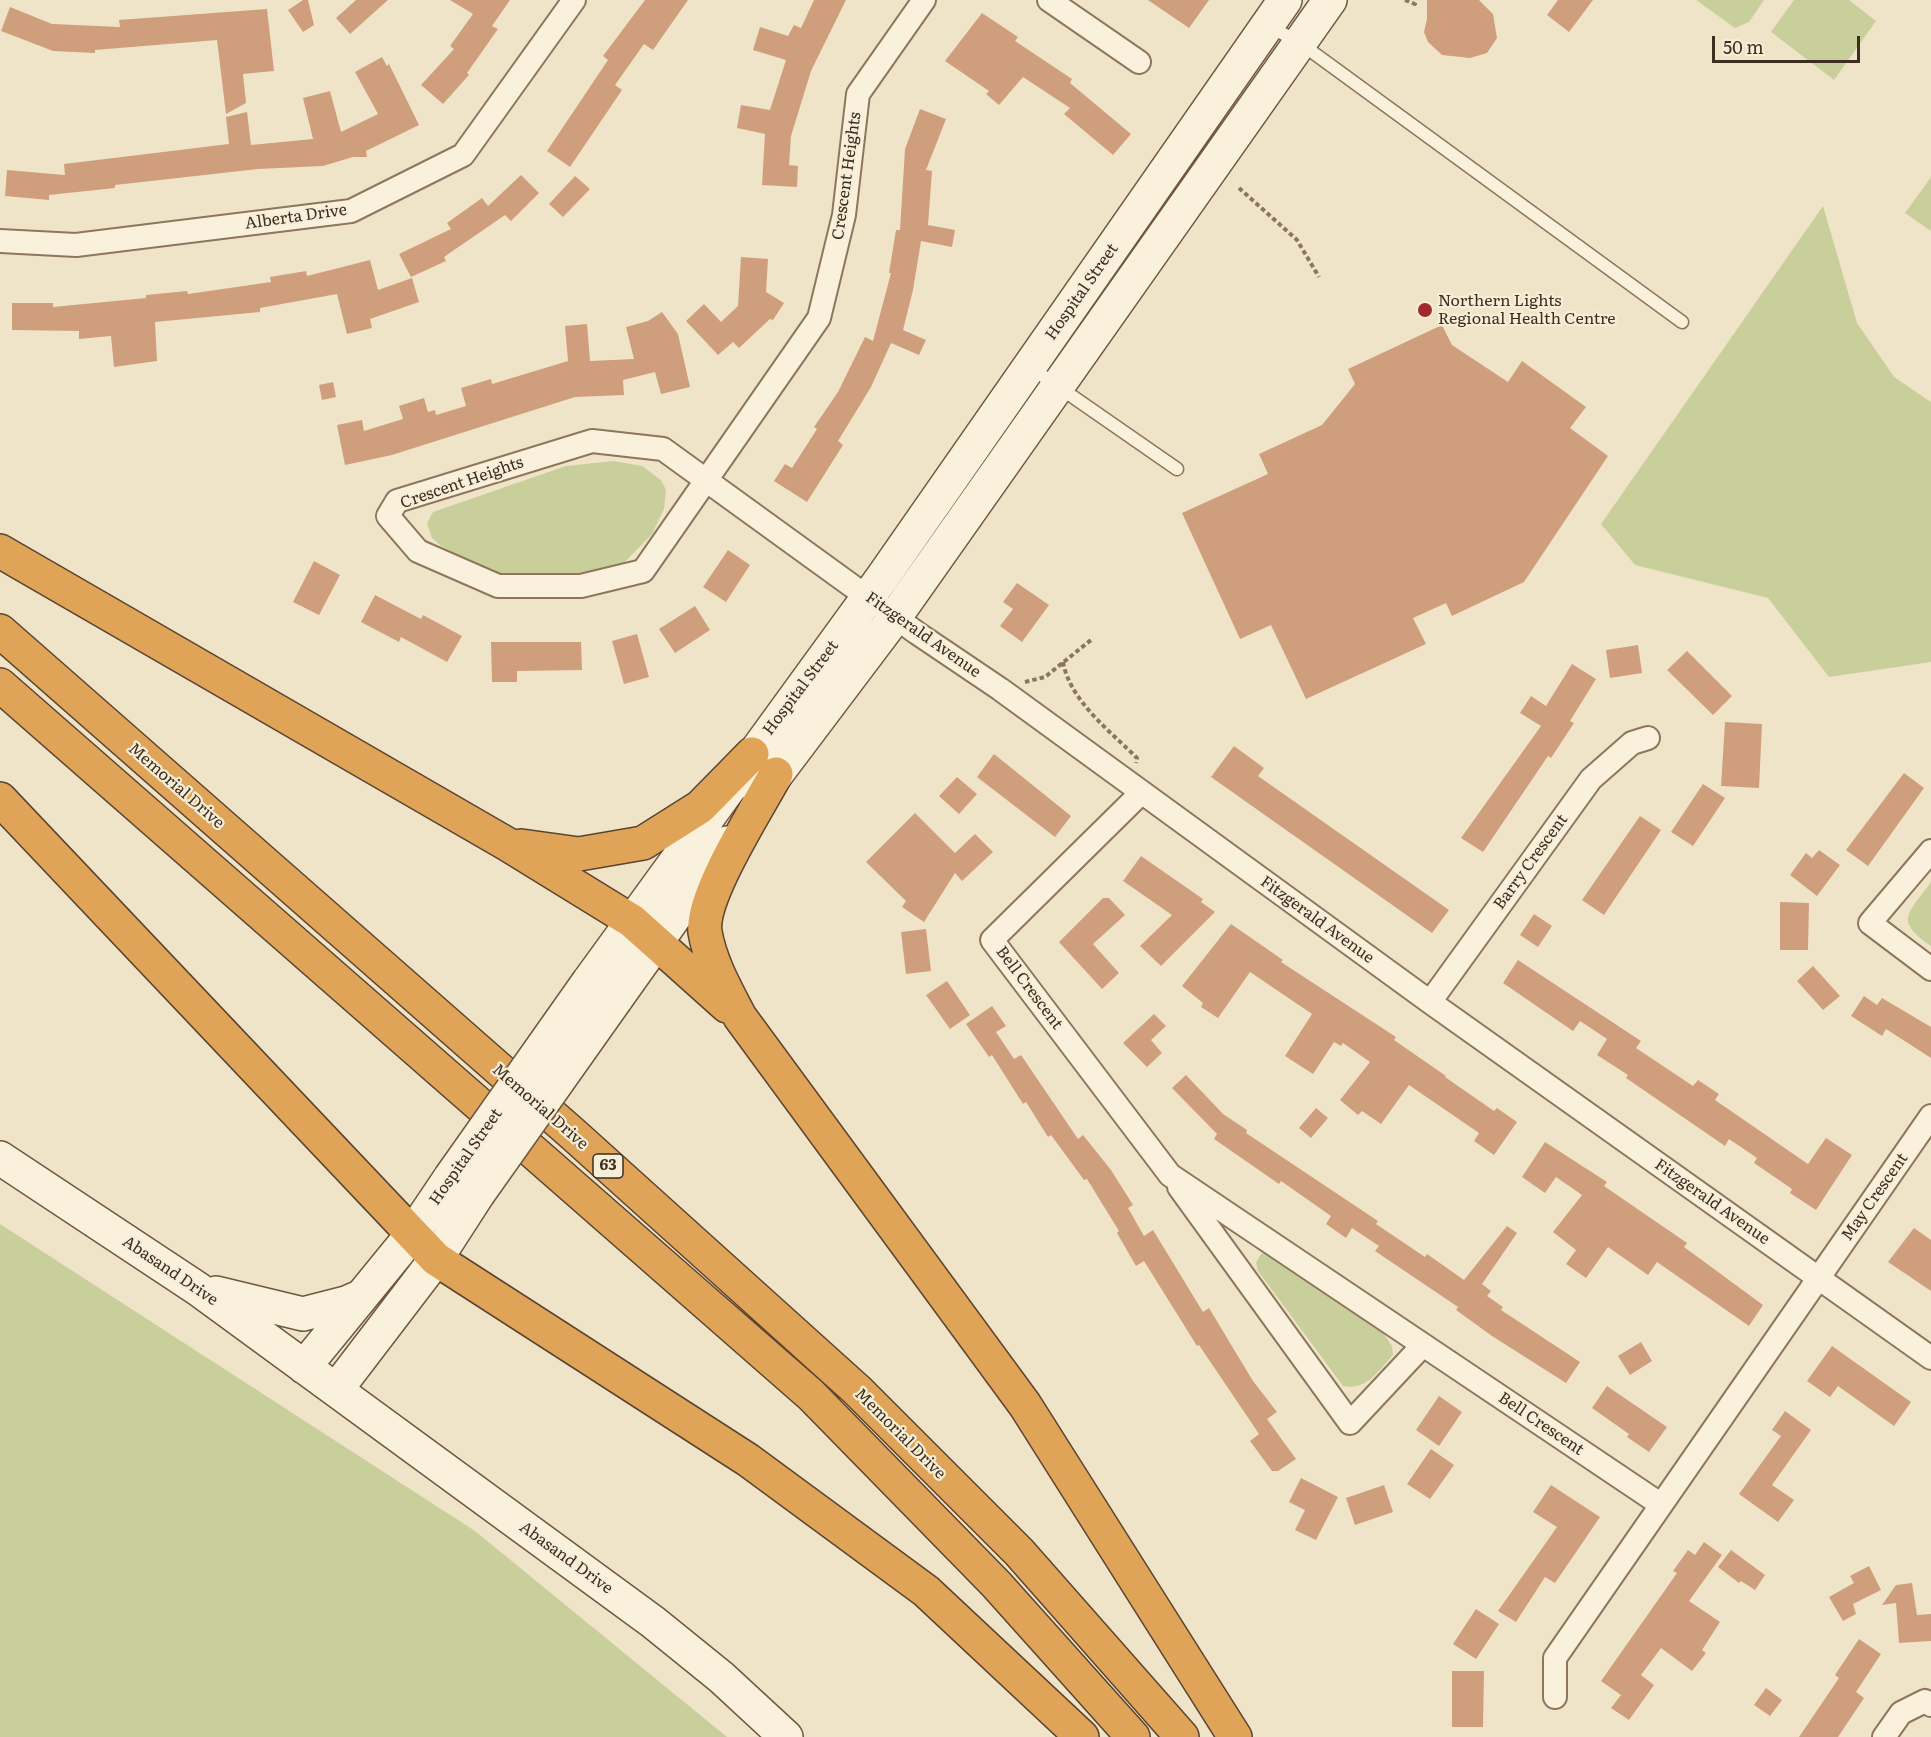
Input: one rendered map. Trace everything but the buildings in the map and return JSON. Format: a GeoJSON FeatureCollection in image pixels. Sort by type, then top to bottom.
{"type":"FeatureCollection","features":[{"type":"Feature","properties":{"kind":"highway"},"geometry":{"type":"LineString","coordinates":[[0,551],[507,844],[632,921],[740,1017]]}},
{"type":"Feature","properties":{"kind":"highway","name":"Memorial Drive"},"geometry":{"type":"LineString","coordinates":[[0,631],[574,1135],[857,1390],[1019,1552],[1182,1737]]}},
{"type":"Feature","properties":{"kind":"highway","name":"63"},"geometry":{"type":"LineString","coordinates":[[0,685],[811,1395],[996,1584],[1133,1737]]}},
{"type":"Feature","properties":{"kind":"highway"},"geometry":{"type":"LineString","coordinates":[[507,844],[579,854],[643,843],[764,764]]}},
{"type":"Feature","properties":{"kind":"highway"},"geometry":{"type":"LineString","coordinates":[[764,764],[711,895],[705,930],[716,971],[740,1017],[1025,1405],[1235,1737]]}},
{"type":"Feature","properties":{"kind":"highway"},"geometry":{"type":"LineString","coordinates":[[0,799],[411,1236],[436,1259],[748,1460],[926,1591],[1082,1737]]}},
{"type":"Feature","properties":{"kind":"main road","name":"Hospital Street"},"geometry":{"type":"LineString","coordinates":[[304,1367],[411,1236],[632,921],[764,764],[895,617],[1330,0]]}},
{"type":"Feature","properties":{"kind":"main road","name":"Hospital Street"},"geometry":{"type":"LineString","coordinates":[[436,1259],[478,1194],[656,942],[869,596],[1276,13]]}},
{"type":"Feature","properties":{"kind":"main road","name":"Abasand Drive"},"geometry":{"type":"LineString","coordinates":[[0,1158],[198,1288],[653,1622],[721,1677],[786,1737]]}},
{"type":"Feature","properties":{"kind":"main road"},"geometry":{"type":"LineString","coordinates":[[336,1390],[436,1259]]}},
{"type":"Feature","properties":{"kind":"main road"},"geometry":{"type":"LineString","coordinates":[[198,1288],[303,1314],[346,1303],[362,1296]]}},
{"type":"Feature","properties":{"kind":"street","name":"Alberta Drive"},"geometry":{"type":"LineString","coordinates":[[0,241],[76,245],[351,211],[463,155],[574,0]]}},
{"type":"Feature","properties":{"kind":"street","name":"Crescent Heights"},"geometry":{"type":"LineString","coordinates":[[705,479],[663,449],[592,441],[397,501],[388,516],[418,551],[498,586],[581,586],[643,571],[819,318],[844,215],[858,94],[924,0]]}},
{"type":"Feature","properties":{"kind":"street"},"geometry":{"type":"LineString","coordinates":[[1049,0],[1139,62]]}},
{"type":"Feature","properties":{"kind":"street","name":"Fitzgerald Avenue"},"geometry":{"type":"LineString","coordinates":[[705,479],[895,617],[1000,689],[1430,1002],[1931,1358]]}},
{"type":"Feature","properties":{"kind":"street","name":"Barry Crescent"},"geometry":{"type":"LineString","coordinates":[[1430,1002],[1591,779],[1632,743],[1648,738]]}},
{"type":"Feature","properties":{"kind":"street","name":"Bell Crescent"},"geometry":{"type":"LineString","coordinates":[[1135,788],[992,940],[1170,1174],[1350,1423],[1423,1345]]}},
{"type":"Feature","properties":{"kind":"street"},"geometry":{"type":"LineString","coordinates":[[1931,851],[1870,922],[1931,969]]}},
{"type":"Feature","properties":{"kind":"street","name":"May Crescent"},"geometry":{"type":"LineString","coordinates":[[1819,1278],[1931,1116]]}},
{"type":"Feature","properties":{"kind":"street","name":"Bell Crescent"},"geometry":{"type":"LineString","coordinates":[[1170,1174],[1660,1504]]}},
{"type":"Feature","properties":{"kind":"street"},"geometry":{"type":"LineString","coordinates":[[1555,1697],[1555,1658],[1819,1278]]}},
{"type":"Feature","properties":{"kind":"street"},"geometry":{"type":"LineString","coordinates":[[1884,1737],[1901,1713],[1925,1701],[1931,1705]]}},
{"type":"Feature","properties":{"kind":"lane"},"geometry":{"type":"LineString","coordinates":[[1276,13],[1300,43],[1682,322]]}},
{"type":"Feature","properties":{"kind":"lane"},"geometry":{"type":"LineString","coordinates":[[1030,367],[1177,469]]}},
{"type":"Feature","properties":{"kind":"path"},"geometry":{"type":"LineString","coordinates":[[1405,0],[1415,4],[1416,0]]}},
{"type":"Feature","properties":{"kind":"path"},"geometry":{"type":"LineString","coordinates":[[1239,188],[1297,240],[1319,277]]}},
{"type":"Feature","properties":{"kind":"path"},"geometry":{"type":"LineString","coordinates":[[1000,689],[1046,677],[1091,640]]}},
{"type":"Feature","properties":{"kind":"path"},"geometry":{"type":"LineString","coordinates":[[1063,662],[1066,676],[1095,716],[1137,758],[1135,788]]}},
{"type":"Feature","properties":{"kind":"path"},"geometry":{"type":"LineString","coordinates":[[1055,670],[1066,676]]}},
{"type":"Feature","properties":{"kind":"green space"},"geometry":{"type":"Polygon","coordinates":[[[1696,0],[1764,0],[1749,22],[1735,28],[1696,0]]]}},
{"type":"Feature","properties":{"kind":"green space"},"geometry":{"type":"Polygon","coordinates":[[[1794,0],[1849,0],[1876,21],[1834,80],[1771,32],[1794,0]]]}},
{"type":"Feature","properties":{"kind":"green space"},"geometry":{"type":"Polygon","coordinates":[[[1931,177],[1931,231],[1905,213],[1931,177]]]}},
{"type":"Feature","properties":{"kind":"green space"},"geometry":{"type":"Polygon","coordinates":[[[1823,206],[1857,323],[1894,377],[1931,402],[1931,662],[1829,677],[1768,598],[1635,565],[1601,524],[1823,206]]]}},
{"type":"Feature","properties":{"kind":"green space"},"geometry":{"type":"Polygon","coordinates":[[[613,461],[642,466],[661,480],[666,490],[664,509],[652,534],[620,567],[590,575],[504,578],[441,546],[432,538],[427,523],[433,512],[566,466],[613,461]]]}},
{"type":"Feature","properties":{"kind":"green space"},"geometry":{"type":"Polygon","coordinates":[[[1931,882],[1931,946],[1912,929],[1908,916],[1931,882]]]}},
{"type":"Feature","properties":{"kind":"green space"},"geometry":{"type":"Polygon","coordinates":[[[0,1224],[475,1531],[727,1737],[0,1737],[0,1224]]]}},
{"type":"Feature","properties":{"kind":"green space"},"geometry":{"type":"Polygon","coordinates":[[[1268,1252],[1380,1328],[1392,1346],[1393,1355],[1365,1383],[1359,1386],[1343,1386],[1258,1271],[1256,1263],[1261,1254],[1268,1252]]]}},
{"type":"Feature","properties":{"kind":"place","name":"Northern Lights Regional Health Centre"},"geometry":{"type":"Point","coordinates":[1425,310]}}]}
